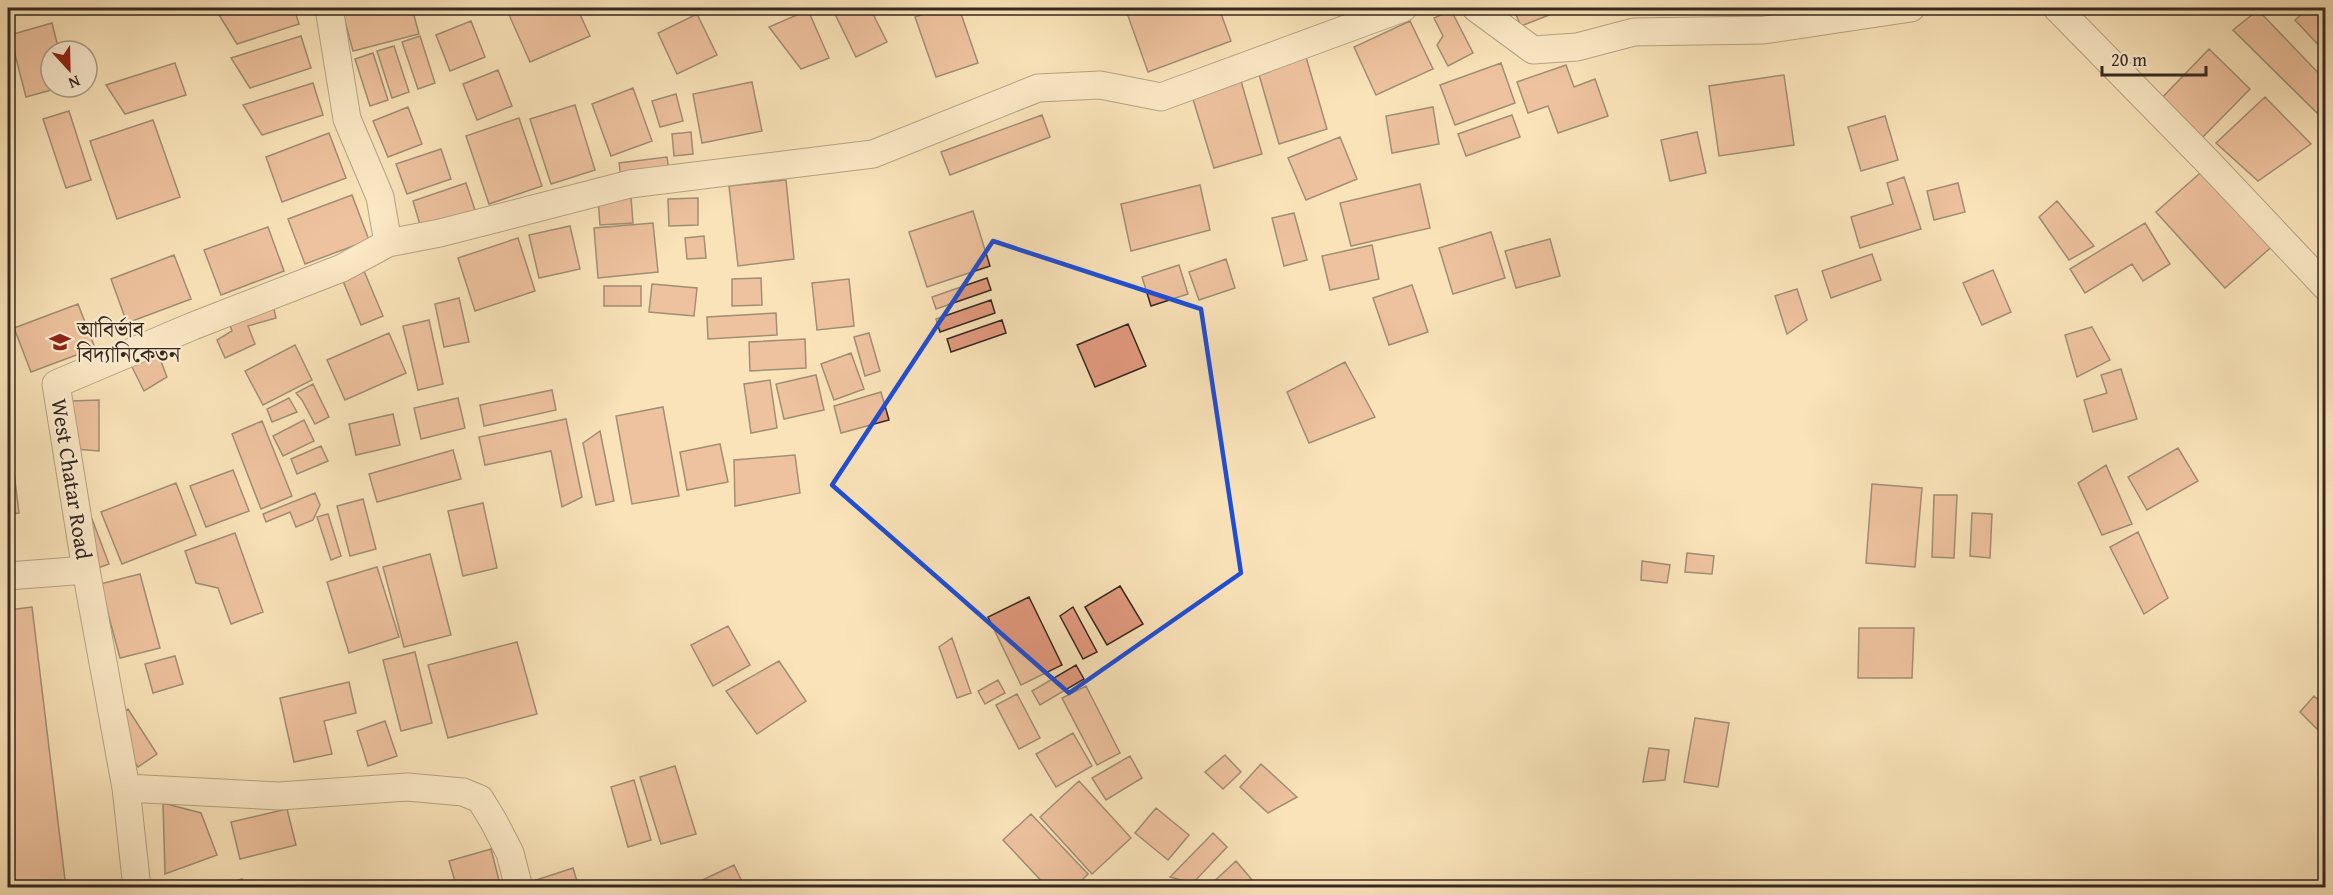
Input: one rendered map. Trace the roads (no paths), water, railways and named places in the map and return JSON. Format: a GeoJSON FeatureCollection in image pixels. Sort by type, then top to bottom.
{"type":"FeatureCollection","features":[{"type":"Feature","properties":{"kind":"street"},"geometry":{"type":"LineString","coordinates":[[329,8],[347,119],[380,197],[387,243],[440,233],[630,184],[873,154],[1038,88],[1100,85],[1161,97],[1403,8]]}},
{"type":"Feature","properties":{"kind":"street"},"geometry":{"type":"LineString","coordinates":[[1476,8],[1533,50],[1577,47],[1634,32],[1764,30],[1911,8]]}},
{"type":"Feature","properties":{"kind":"street"},"geometry":{"type":"LineString","coordinates":[[2057,8],[2208,162],[2325,287]]}},
{"type":"Feature","properties":{"kind":"street","name":"West Chatar Road"},"geometry":{"type":"LineString","coordinates":[[137,888],[126,788],[86,570],[56,384],[193,326],[342,268],[387,243]]}},
{"type":"Feature","properties":{"kind":"street"},"geometry":{"type":"LineString","coordinates":[[8,576],[86,570]]}},
{"type":"Feature","properties":{"kind":"street"},"geometry":{"type":"LineString","coordinates":[[126,788],[279,796],[407,787],[463,792],[480,799],[494,822],[510,853],[519,888]]}},
{"type":"Feature","properties":{"kind":"place","name":"আবির্ভাব বিদ্যানিকেতন"},"geometry":{"type":"Point","coordinates":[60,342]}}]}
